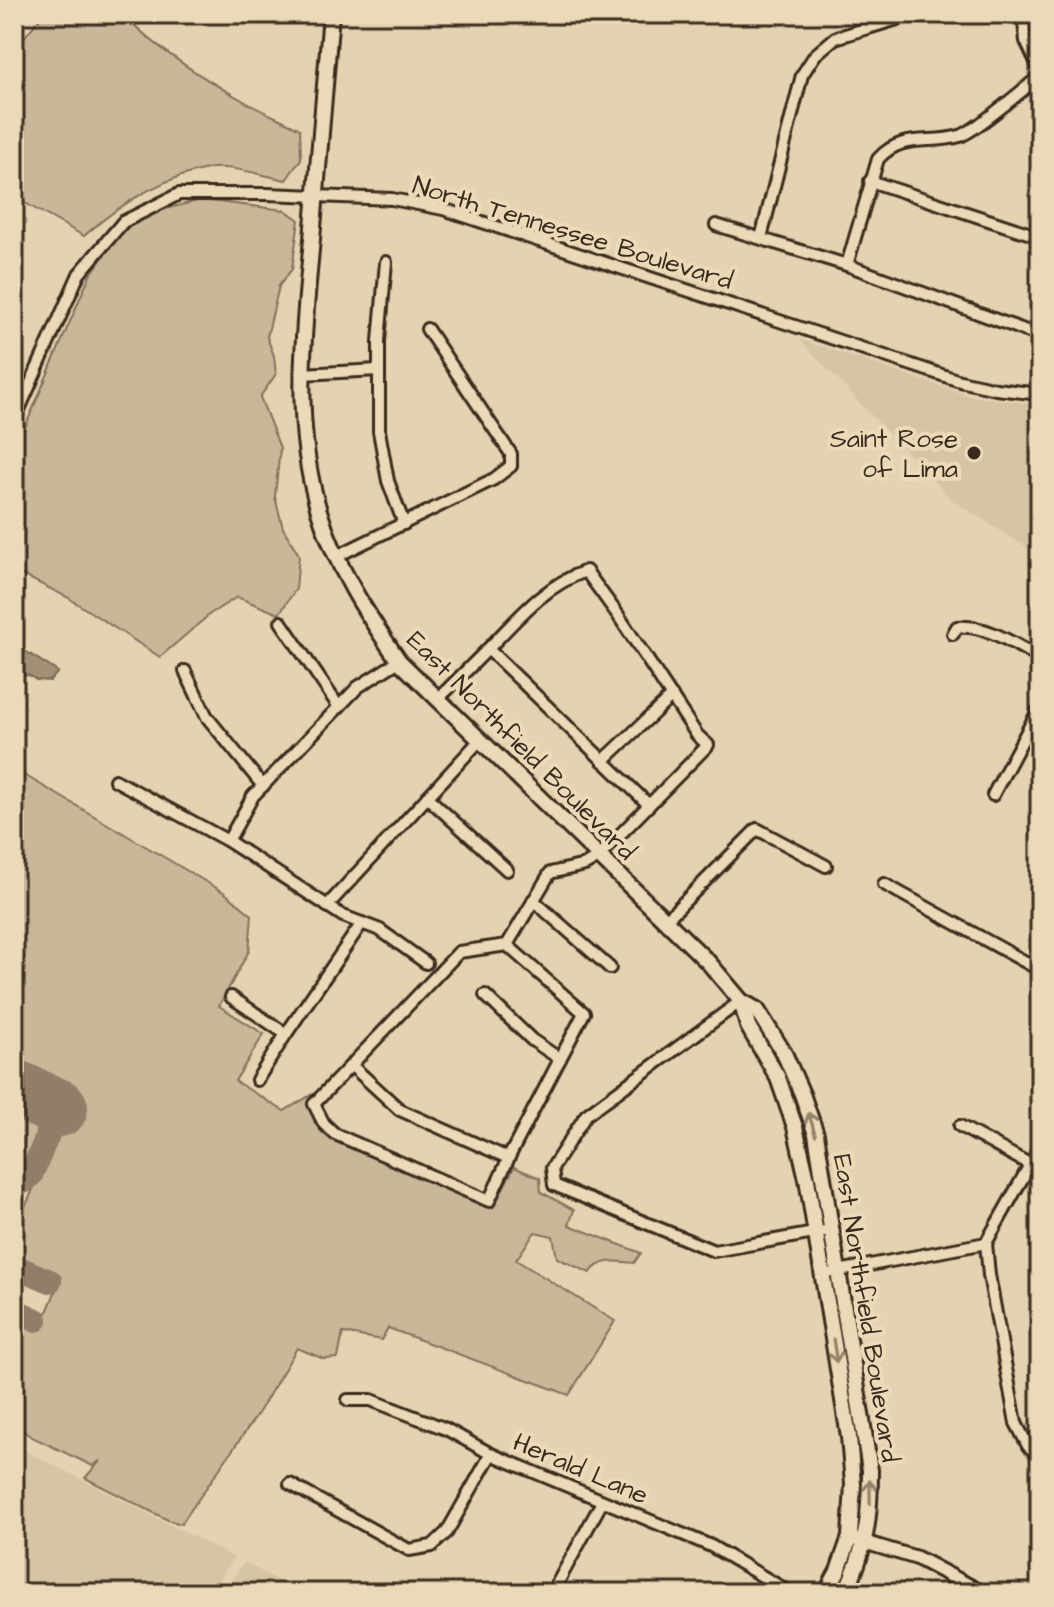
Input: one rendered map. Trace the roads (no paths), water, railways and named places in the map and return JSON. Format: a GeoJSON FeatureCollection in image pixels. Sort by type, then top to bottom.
{"type":"FeatureCollection","features":[{"type":"Feature","properties":{"kind":"main road","name":"East Northfield Boulevard"},"geometry":{"type":"LineString","coordinates":[[331,14],[302,374],[305,451],[319,510],[335,557],[362,609],[399,661],[709,963],[741,1001],[757,1010],[784,1053],[816,1134],[870,1470],[866,1542],[845,1593]]}},
{"type":"Feature","properties":{"kind":"main road","name":"East Northfield Boulevard"},"geometry":{"type":"LineString","coordinates":[[741,1001],[748,1026],[778,1078],[795,1127],[807,1179],[849,1437],[853,1484],[850,1537],[826,1593]]}},
{"type":"Feature","properties":{"kind":"street"},"geometry":{"type":"LineString","coordinates":[[761,238],[802,75],[815,55],[835,38],[914,14]]}},
{"type":"Feature","properties":{"kind":"street"},"geometry":{"type":"LineString","coordinates":[[1023,14],[1026,41],[1040,70]]}},
{"type":"Feature","properties":{"kind":"street"},"geometry":{"type":"LineString","coordinates":[[847,265],[870,181],[878,159],[888,147],[961,136],[1040,76]]}},
{"type":"Feature","properties":{"kind":"street"},"geometry":{"type":"LineString","coordinates":[[870,181],[1040,237]]}},
{"type":"Feature","properties":{"kind":"street","name":"North Tennessee Boulevard"},"geometry":{"type":"LineString","coordinates":[[14,421],[79,274],[123,222],[179,194],[392,199],[443,209],[960,381],[1040,394]]}},
{"type":"Feature","properties":{"kind":"street","name":"North Tennessee Boulevard"},"geometry":{"type":"LineString","coordinates":[[716,225],[847,265],[1040,336]]}},
{"type":"Feature","properties":{"kind":"street"},"geometry":{"type":"LineString","coordinates":[[386,262],[379,370],[379,431],[388,481],[404,524]]}},
{"type":"Feature","properties":{"kind":"street"},"geometry":{"type":"LineString","coordinates":[[335,557],[494,479],[511,466],[511,454],[427,329]]}},
{"type":"Feature","properties":{"kind":"street"},"geometry":{"type":"LineString","coordinates":[[302,374],[379,370]]}},
{"type":"Feature","properties":{"kind":"street"},"geometry":{"type":"LineString","coordinates":[[438,699],[538,598],[586,571],[697,735],[708,745],[598,857],[585,865],[550,873],[507,945]]}},
{"type":"Feature","properties":{"kind":"street"},"geometry":{"type":"LineString","coordinates":[[281,622],[339,707]]}},
{"type":"Feature","properties":{"kind":"street"},"geometry":{"type":"LineString","coordinates":[[953,634],[957,627],[969,625],[982,628],[1040,658]]}},
{"type":"Feature","properties":{"kind":"street"},"geometry":{"type":"LineString","coordinates":[[488,649],[649,805]]}},
{"type":"Feature","properties":{"kind":"street"},"geometry":{"type":"LineString","coordinates":[[228,841],[253,796],[358,687],[399,661]]}},
{"type":"Feature","properties":{"kind":"street"},"geometry":{"type":"LineString","coordinates":[[185,671],[207,717],[263,786]]}},
{"type":"Feature","properties":{"kind":"street"},"geometry":{"type":"LineString","coordinates":[[603,761],[672,696]]}},
{"type":"Feature","properties":{"kind":"street"},"geometry":{"type":"LineString","coordinates":[[993,795],[1040,707]]}},
{"type":"Feature","properties":{"kind":"street"},"geometry":{"type":"LineString","coordinates":[[327,906],[480,740]]}},
{"type":"Feature","properties":{"kind":"street"},"geometry":{"type":"LineString","coordinates":[[115,780],[228,841],[343,916],[380,930],[426,963]]}},
{"type":"Feature","properties":{"kind":"street"},"geometry":{"type":"LineString","coordinates":[[427,797],[507,870]]}},
{"type":"Feature","properties":{"kind":"street"},"geometry":{"type":"LineString","coordinates":[[665,921],[757,829],[826,866]]}},
{"type":"Feature","properties":{"kind":"street"},"geometry":{"type":"LineString","coordinates":[[884,884],[1040,970]]}},
{"type":"Feature","properties":{"kind":"street"},"geometry":{"type":"LineString","coordinates":[[533,900],[610,968]]}},
{"type":"Feature","properties":{"kind":"street"},"geometry":{"type":"LineString","coordinates":[[257,1080],[362,923]]}},
{"type":"Feature","properties":{"kind":"street"},"geometry":{"type":"LineString","coordinates":[[507,945],[584,1013],[508,1158],[489,1201],[335,1134],[324,1124],[314,1104],[459,952],[507,945]]}},
{"type":"Feature","properties":{"kind":"street"},"geometry":{"type":"LineString","coordinates":[[485,995],[532,1040],[560,1059]]}},
{"type":"Feature","properties":{"kind":"street"},"geometry":{"type":"LineString","coordinates":[[231,997],[286,1034]]}},
{"type":"Feature","properties":{"kind":"street"},"geometry":{"type":"LineString","coordinates":[[741,1001],[586,1115],[552,1168],[554,1185],[714,1251],[831,1230]]}},
{"type":"Feature","properties":{"kind":"street"},"geometry":{"type":"LineString","coordinates":[[352,1066],[400,1110],[508,1158]]}},
{"type":"Feature","properties":{"kind":"street"},"geometry":{"type":"LineString","coordinates":[[960,1126],[1031,1165]]}},
{"type":"Feature","properties":{"kind":"street"},"geometry":{"type":"LineString","coordinates":[[1040,1147],[986,1243],[1016,1423],[1028,1446],[1040,1456]]}},
{"type":"Feature","properties":{"kind":"street"},"geometry":{"type":"LineString","coordinates":[[822,1274],[986,1243]]}},
{"type":"Feature","properties":{"kind":"street","name":"Herald Lane"},"geometry":{"type":"LineString","coordinates":[[348,1400],[371,1400],[446,1429],[491,1454],[711,1546],[791,1593]]}},
{"type":"Feature","properties":{"kind":"street"},"geometry":{"type":"LineString","coordinates":[[290,1484],[409,1550],[432,1546],[447,1532],[491,1454]]}},
{"type":"Feature","properties":{"kind":"street"},"geometry":{"type":"LineString","coordinates":[[552,1593],[602,1502]]}},
{"type":"Feature","properties":{"kind":"street"},"geometry":{"type":"LineString","coordinates":[[850,1537],[917,1558],[983,1593]]}},
{"type":"Feature","properties":{"kind":"place","name":"Saint Rose of Lima"},"geometry":{"type":"Point","coordinates":[974,453]}}]}
